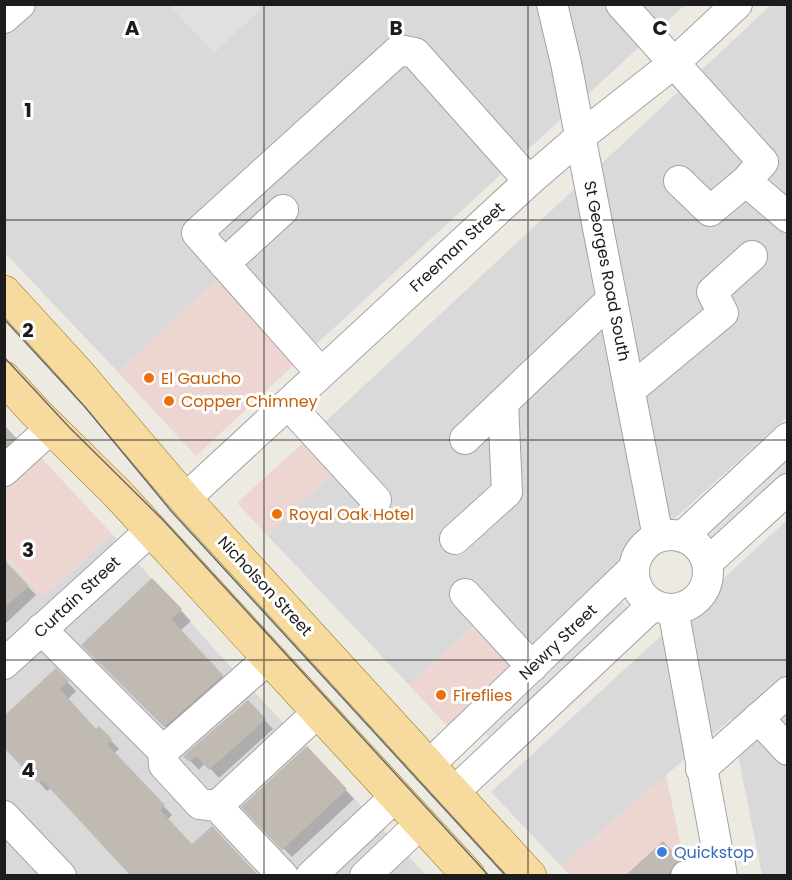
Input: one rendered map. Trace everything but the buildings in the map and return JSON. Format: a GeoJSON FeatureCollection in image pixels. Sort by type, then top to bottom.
{"type":"FeatureCollection","features":[{"type":"Feature","properties":{"kind":"main road","name":"Nicholson Street"},"geometry":{"type":"LineString","coordinates":[[4,292],[78,373],[185,499],[530,876]]}},
{"type":"Feature","properties":{"kind":"main road"},"geometry":{"type":"LineString","coordinates":[[4,378],[117,493],[469,876]]}},
{"type":"Feature","properties":{"kind":"street","name":"St Georges Road South"},"geometry":{"type":"LineString","coordinates":[[552,4],[566,63],[630,390],[670,537]]}},
{"type":"Feature","properties":{"kind":"street"},"geometry":{"type":"LineString","coordinates":[[621,4],[763,162],[746,182],[710,212],[679,181]]}},
{"type":"Feature","properties":{"kind":"street","name":"Freeman Street"},"geometry":{"type":"LineString","coordinates":[[185,499],[530,181],[580,137],[674,63],[737,4]]}},
{"type":"Feature","properties":{"kind":"street"},"geometry":{"type":"LineString","coordinates":[[321,372],[197,233],[399,50],[415,52],[530,181]]}},
{"type":"Feature","properties":{"kind":"street"},"geometry":{"type":"LineString","coordinates":[[746,182],[788,217]]}},
{"type":"Feature","properties":{"kind":"street"},"geometry":{"type":"LineString","coordinates":[[224,264],[283,210]]}},
{"type":"Feature","properties":{"kind":"street"},"geometry":{"type":"LineString","coordinates":[[630,390],[723,313],[712,292],[752,256]]}},
{"type":"Feature","properties":{"kind":"street"},"geometry":{"type":"LineString","coordinates":[[465,439],[612,299]]}},
{"type":"Feature","properties":{"kind":"street"},"geometry":{"type":"LineString","coordinates":[[455,539],[507,492],[502,403]]}},
{"type":"Feature","properties":{"kind":"street"},"geometry":{"type":"LineString","coordinates":[[288,404],[376,500]]}},
{"type":"Feature","properties":{"kind":"street"},"geometry":{"type":"LineString","coordinates":[[4,471],[51,428]]}},
{"type":"Feature","properties":{"kind":"street"},"geometry":{"type":"LineString","coordinates":[[670,537],[693,543],[702,551],[707,562],[708,574],[701,594],[693,602],[683,607],[663,607],[638,590],[634,568],[642,549],[670,537],[788,438]]}},
{"type":"Feature","properties":{"kind":"street"},"geometry":{"type":"LineString","coordinates":[[707,562],[788,489]]}},
{"type":"Feature","properties":{"kind":"street","name":"Curtain Street"},"geometry":{"type":"LineString","coordinates":[[7,656],[41,629],[151,530]]}},
{"type":"Feature","properties":{"kind":"street","name":"Newry Street"},"geometry":{"type":"LineString","coordinates":[[429,765],[634,568]]}},
{"type":"Feature","properties":{"kind":"street"},"geometry":{"type":"LineString","coordinates":[[465,594],[532,667]]}},
{"type":"Feature","properties":{"kind":"street"},"geometry":{"type":"LineString","coordinates":[[663,607],[701,770],[721,871],[686,876]]}},
{"type":"Feature","properties":{"kind":"street"},"geometry":{"type":"LineString","coordinates":[[454,792],[663,607]]}},
{"type":"Feature","properties":{"kind":"street"},"geometry":{"type":"LineString","coordinates":[[41,629],[163,751],[164,765],[200,804],[217,806],[283,876]]}},
{"type":"Feature","properties":{"kind":"street"},"geometry":{"type":"LineString","coordinates":[[163,751],[269,658]]}},
{"type":"Feature","properties":{"kind":"street"},"geometry":{"type":"LineString","coordinates":[[701,770],[788,692]]}},
{"type":"Feature","properties":{"kind":"street"},"geometry":{"type":"LineString","coordinates":[[217,806],[318,712]]}},
{"type":"Feature","properties":{"kind":"street"},"geometry":{"type":"LineString","coordinates":[[758,718],[788,750]]}},
{"type":"Feature","properties":{"kind":"street"},"geometry":{"type":"LineString","coordinates":[[311,876],[396,796]]}},
{"type":"Feature","properties":{"kind":"street"},"geometry":{"type":"LineString","coordinates":[[4,816],[61,876]]}},
{"type":"Feature","properties":{"kind":"street"},"geometry":{"type":"LineString","coordinates":[[365,876],[421,823]]}},
{"type":"Feature","properties":{"kind":"shaded area"},"geometry":{"type":"Polygon","coordinates":[[[5,5],[685,5],[310,350],[232,266],[118,372],[5,253],[5,5]]]}},
{"type":"Feature","properties":{"kind":"shaded area"},"geometry":{"type":"Polygon","coordinates":[[[169,5],[257,5],[261,9],[214,53],[169,5]]]}},
{"type":"Feature","properties":{"kind":"shaded area"},"geometry":{"type":"Polygon","coordinates":[[[771,5],[787,5],[787,417],[515,663],[478,622],[409,685],[267,535],[337,470],[308,438],[771,5]]]}},
{"type":"Feature","properties":{"kind":"shaded area"},"geometry":{"type":"Polygon","coordinates":[[[232,266],[310,350],[196,456],[118,372],[232,266]]]}},
{"type":"Feature","properties":{"kind":"shaded area"},"geometry":{"type":"Polygon","coordinates":[[[308,438],[337,470],[267,535],[237,503],[308,438]]]}},
{"type":"Feature","properties":{"kind":"shaded area"},"geometry":{"type":"Polygon","coordinates":[[[787,451],[787,477],[713,545],[701,532],[787,451]]]}},
{"type":"Feature","properties":{"kind":"shaded area"},"geometry":{"type":"Polygon","coordinates":[[[37,453],[112,534],[43,597],[5,556],[5,484],[37,453]]]}},
{"type":"Feature","properties":{"kind":"shaded area"},"geometry":{"type":"Polygon","coordinates":[[[787,520],[787,875],[762,875],[731,719],[561,866],[491,792],[787,520]]]}},
{"type":"Feature","properties":{"kind":"shaded area"},"geometry":{"type":"Polygon","coordinates":[[[112,534],[217,652],[426,875],[5,875],[4,556],[43,597],[112,534]]]}},
{"type":"Feature","properties":{"kind":"shaded area"},"geometry":{"type":"Polygon","coordinates":[[[619,598],[632,612],[493,742],[480,728],[619,598]]]}},
{"type":"Feature","properties":{"kind":"shaded area"},"geometry":{"type":"Polygon","coordinates":[[[478,622],[515,663],[447,726],[409,685],[478,622]]]}},
{"type":"Feature","properties":{"kind":"shaded area"},"geometry":{"type":"Polygon","coordinates":[[[666,775],[687,875],[570,875],[561,866],[666,775]]]}},
{"type":"Feature","properties":{"kind":"tram line"},"geometry":{"type":"LineString","coordinates":[[4,319],[85,407],[172,512],[506,876]]}},
{"type":"Feature","properties":{"kind":"tram line"},"geometry":{"type":"LineString","coordinates":[[4,357],[69,427],[163,520],[489,876]]}},
{"type":"Feature","properties":{"kind":"place","name":"El Gaucho"},"geometry":{"type":"Point","coordinates":[149,378]}},
{"type":"Feature","properties":{"kind":"place","name":"Copper Chimney"},"geometry":{"type":"Point","coordinates":[169,401]}},
{"type":"Feature","properties":{"kind":"place","name":"Royal Oak Hotel"},"geometry":{"type":"Point","coordinates":[277,514]}},
{"type":"Feature","properties":{"kind":"place","name":"Fireflies"},"geometry":{"type":"Point","coordinates":[441,695]}},
{"type":"Feature","properties":{"kind":"place","name":"Quickstop"},"geometry":{"type":"Point","coordinates":[662,852]}}]}
